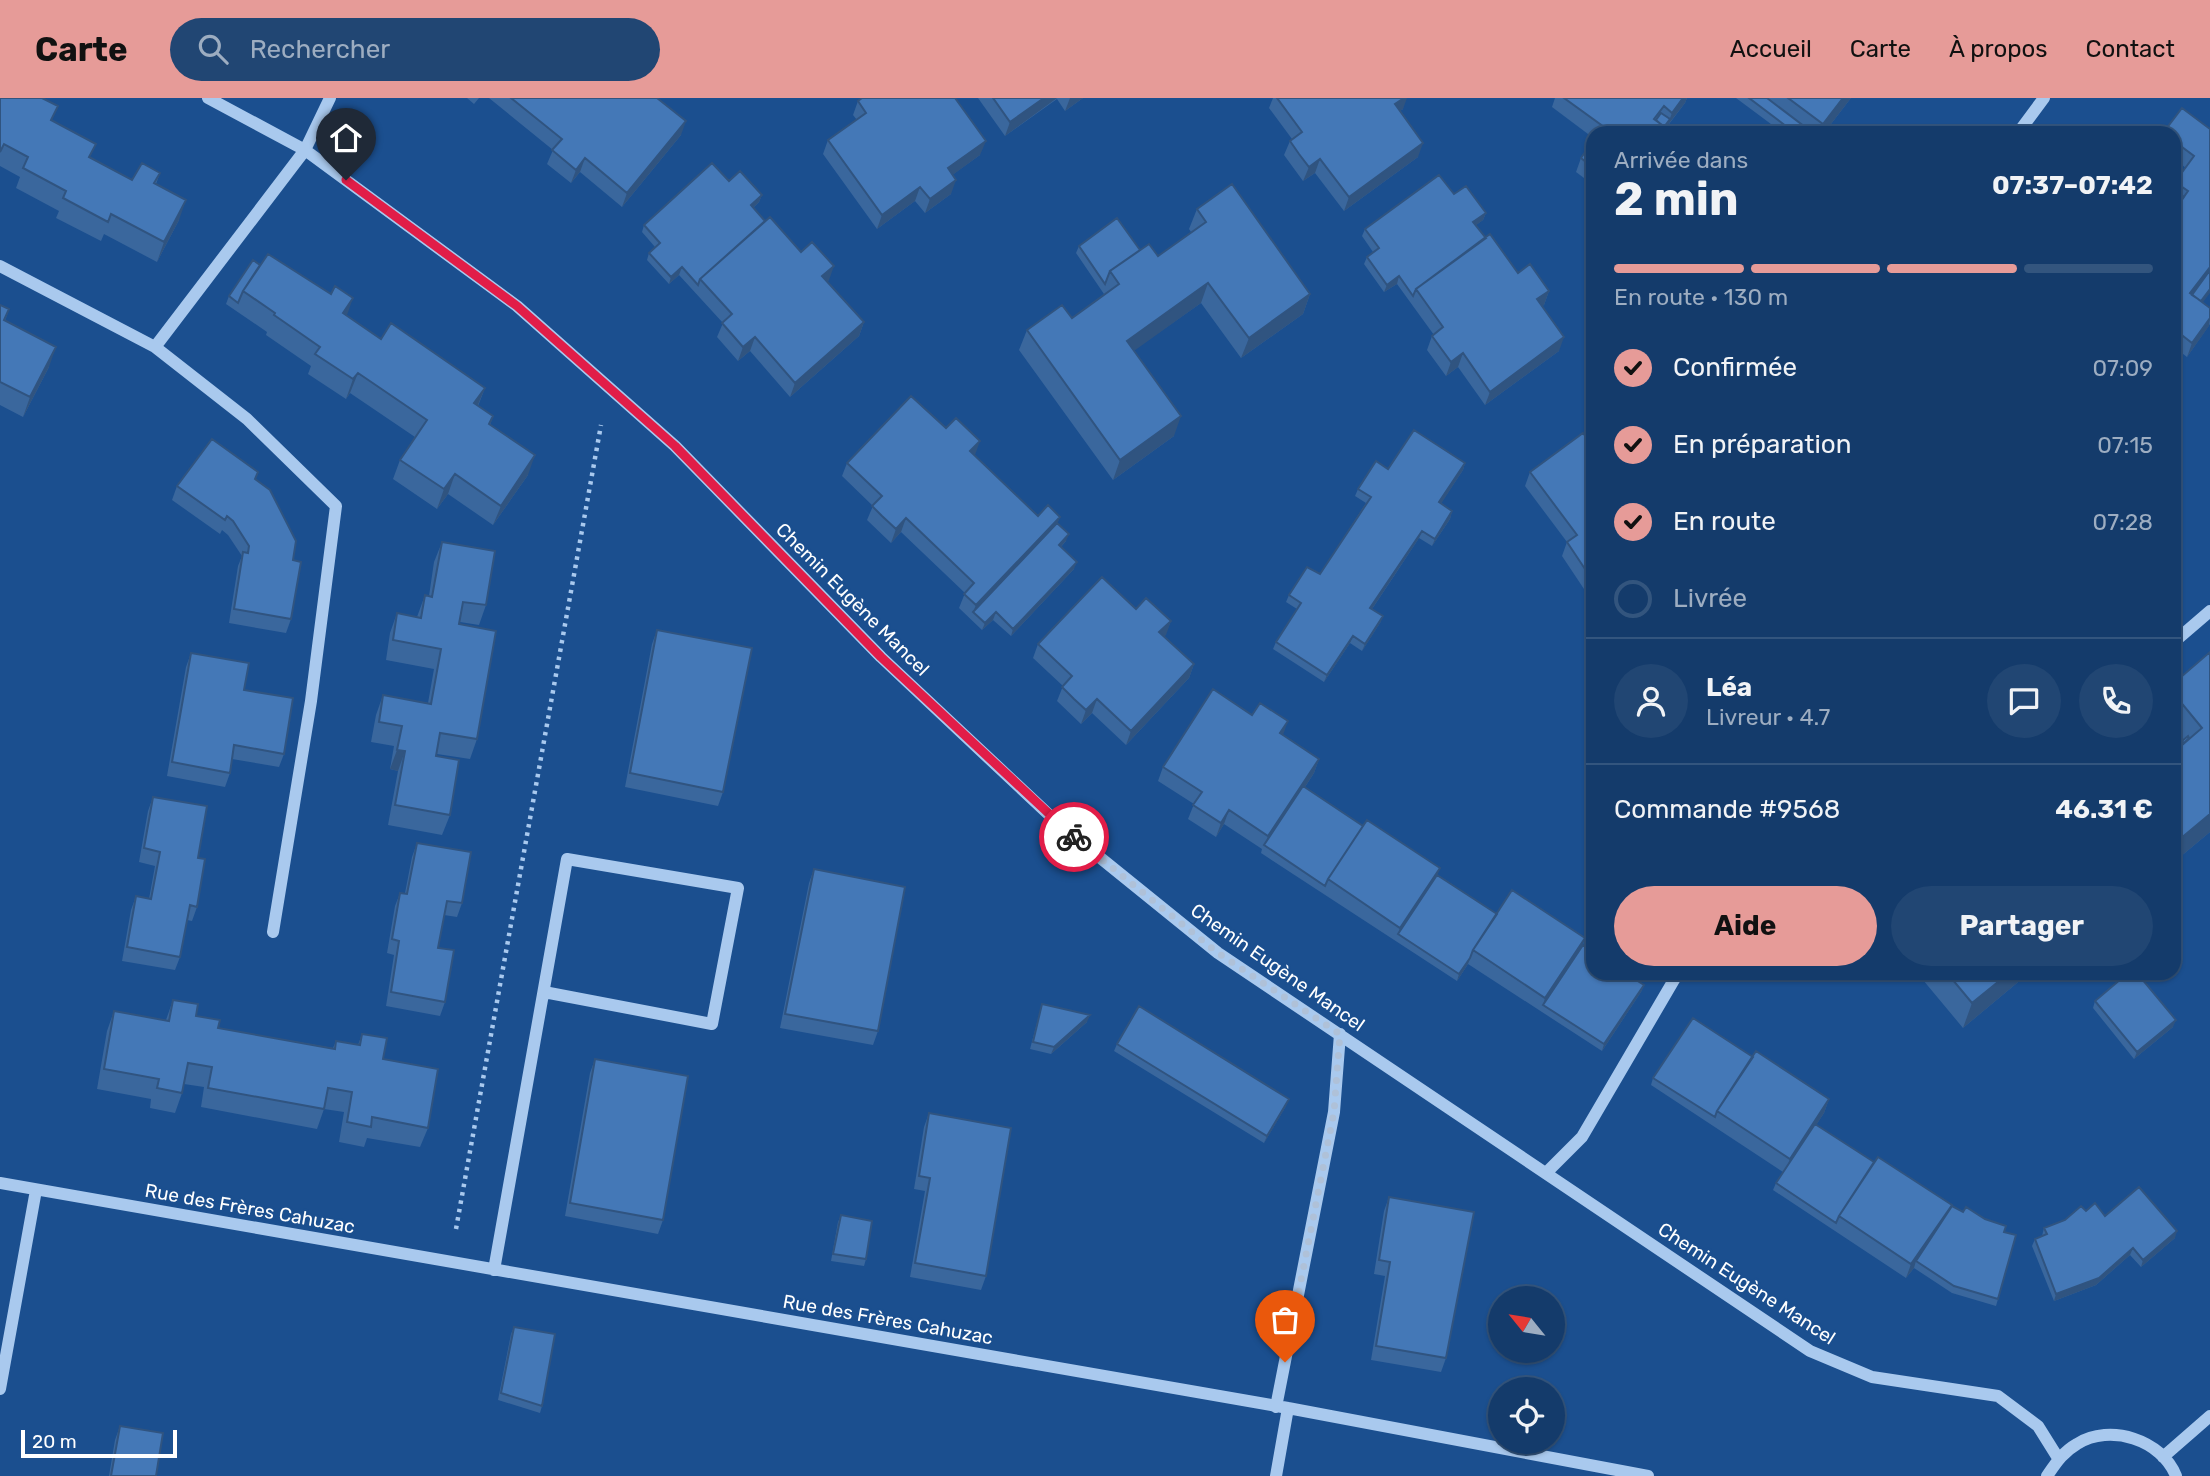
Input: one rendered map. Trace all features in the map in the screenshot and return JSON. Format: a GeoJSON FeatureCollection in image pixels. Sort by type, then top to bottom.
{"type":"FeatureCollection","features":[{"type":"Feature","properties":{"kind":"street","name":"Chemin Eugène Mancel"},"geometry":{"type":"LineString","coordinates":[[208,98],[305,150],[517,306],[675,446],[881,657],[1060,826],[1218,953],[1810,1351],[1872,1377],[1998,1396],[2038,1426],[2059,1458]]}},
{"type":"Feature","properties":{"kind":"street"},"geometry":{"type":"LineString","coordinates":[[155,347],[305,150],[330,98]]}},
{"type":"Feature","properties":{"kind":"street"},"geometry":{"type":"LineString","coordinates":[[2023,126],[2044,98]]}},
{"type":"Feature","properties":{"kind":"street"},"geometry":{"type":"LineString","coordinates":[[0,266],[155,347],[247,419],[336,506],[311,701],[273,932]]}},
{"type":"Feature","properties":{"kind":"street"},"geometry":{"type":"LineString","coordinates":[[2181,636],[2210,611]]}},
{"type":"Feature","properties":{"kind":"street"},"geometry":{"type":"LineString","coordinates":[[494,1270],[567,859],[738,888],[712,1024],[544,992]]}},
{"type":"Feature","properties":{"kind":"street"},"geometry":{"type":"LineString","coordinates":[[1546,1173],[1582,1137],[1674,980]]}},
{"type":"Feature","properties":{"kind":"street"},"geometry":{"type":"LineString","coordinates":[[1276,1476],[1282,1408],[1334,1112],[1340,1034]]}},
{"type":"Feature","properties":{"kind":"street","name":"Rue des Frères Cahuzac"},"geometry":{"type":"LineString","coordinates":[[0,1183],[1282,1408],[1648,1476]]}},
{"type":"Feature","properties":{"kind":"street"},"geometry":{"type":"LineString","coordinates":[[0,1389],[36,1190]]}},
{"type":"Feature","properties":{"kind":"street"},"geometry":{"type":"LineString","coordinates":[[2163,1457],[2210,1416]]}},
{"type":"Feature","properties":{"kind":"street"},"geometry":{"type":"LineString","coordinates":[[2047,1476],[2059,1458],[2078,1443],[2114,1434],[2135,1438],[2163,1457],[2176,1476]]}},
{"type":"Feature","properties":{"kind":"path"},"geometry":{"type":"LineString","coordinates":[[450,1262],[608,386]]}},
{"type":"Feature","properties":{"kind":"building"},"geometry":{"type":"Polygon","coordinates":[[[0,98],[42,98],[58,106],[51,120],[96,144],[89,157],[132,180],[142,163],[160,173],[154,183],[186,200],[164,242],[111,214],[108,222],[63,198],[66,191],[23,168],[28,157],[4,144],[0,152],[0,98]]]}},
{"type":"Feature","properties":{"kind":"building"},"geometry":{"type":"Polygon","coordinates":[[[511,98],[657,98],[686,121],[627,193],[585,158],[576,170],[552,150],[562,139],[511,98]]]}},
{"type":"Feature","properties":{"kind":"building"},"geometry":{"type":"Polygon","coordinates":[[[862,98],[955,98],[986,141],[948,168],[956,180],[930,199],[920,187],[882,215],[828,140],[866,113],[858,101],[862,98]]]}},
{"type":"Feature","properties":{"kind":"building"},"geometry":{"type":"Polygon","coordinates":[[[993,98],[1044,98],[1010,122],[993,98]]]}},
{"type":"Feature","properties":{"kind":"building"},"geometry":{"type":"Polygon","coordinates":[[[1277,98],[1404,98],[1395,104],[1423,143],[1349,197],[1320,159],[1309,167],[1299,154],[1290,141],[1302,132],[1277,98]]]}},
{"type":"Feature","properties":{"kind":"building"},"geometry":{"type":"Polygon","coordinates":[[[1564,98],[1683,98],[1672,113],[1664,106],[1654,119],[1664,126],[1603,126],[1564,98]]]}},
{"type":"Feature","properties":{"kind":"building"},"geometry":{"type":"Polygon","coordinates":[[[1749,98],[1767,98],[1804,126],[1786,126],[1749,98]]]}},
{"type":"Feature","properties":{"kind":"building"},"geometry":{"type":"Polygon","coordinates":[[[1788,98],[1843,98],[1823,124],[1788,98]]]}},
{"type":"Feature","properties":{"kind":"building"},"geometry":{"type":"Polygon","coordinates":[[[2182,108],[2210,129],[2210,267],[2190,293],[2210,308],[2210,318],[2192,343],[2181,334],[2181,201],[2188,191],[2181,186],[2181,174],[2194,156],[2181,146],[2181,126],[2168,126],[2182,108]]]}},
{"type":"Feature","properties":{"kind":"building"},"geometry":{"type":"Polygon","coordinates":[[[1661,113],[1670,119],[1665,126],[1656,120],[1661,113]]]}},
{"type":"Feature","properties":{"kind":"building"},"geometry":{"type":"Polygon","coordinates":[[[712,163],[729,181],[740,171],[762,195],[751,205],[765,221],[700,279],[698,285],[682,267],[671,277],[649,253],[660,243],[644,225],[712,163]]]}},
{"type":"Feature","properties":{"kind":"building"},"geometry":{"type":"Polygon","coordinates":[[[1439,175],[1454,194],[1466,186],[1486,213],[1473,222],[1486,238],[1416,289],[1413,296],[1399,276],[1387,285],[1367,257],[1379,248],[1365,229],[1439,175]]]}},
{"type":"Feature","properties":{"kind":"building"},"geometry":{"type":"Polygon","coordinates":[[[1232,184],[1310,294],[1249,338],[1208,283],[1127,341],[1181,416],[1120,460],[1027,330],[1062,305],[1072,318],[1119,284],[1110,271],[1149,244],[1158,256],[1206,222],[1197,209],[1232,184]]]}},
{"type":"Feature","properties":{"kind":"building"},"geometry":{"type":"Polygon","coordinates":[[[770,217],[801,252],[812,242],[834,266],[822,276],[864,322],[795,383],[755,337],[743,347],[722,323],[732,314],[700,279],[770,217]]]}},
{"type":"Feature","properties":{"kind":"building"},"geometry":{"type":"Polygon","coordinates":[[[1117,218],[1140,250],[1110,271],[1105,284],[1079,246],[1117,218]]]}},
{"type":"Feature","properties":{"kind":"building"},"geometry":{"type":"Polygon","coordinates":[[[1490,234],[1518,273],[1530,264],[1549,291],[1537,299],[1564,337],[1490,392],[1463,353],[1451,362],[1432,336],[1443,327],[1416,289],[1490,234]]]}},
{"type":"Feature","properties":{"kind":"building"},"geometry":{"type":"Polygon","coordinates":[[[268,254],[331,294],[335,286],[353,298],[343,313],[381,339],[391,323],[485,388],[474,403],[493,416],[489,424],[535,455],[501,506],[455,474],[444,489],[400,460],[427,420],[358,373],[353,379],[315,354],[320,347],[243,291],[268,254]]]}},
{"type":"Feature","properties":{"kind":"building"},"geometry":{"type":"Polygon","coordinates":[[[253,260],[260,265],[238,303],[229,296],[253,260]]]}},
{"type":"Feature","properties":{"kind":"building"},"geometry":{"type":"Polygon","coordinates":[[[2210,270],[2210,289],[2201,301],[2192,295],[2210,270]]]}},
{"type":"Feature","properties":{"kind":"building"},"geometry":{"type":"Polygon","coordinates":[[[0,305],[9,309],[4,320],[56,347],[30,397],[0,382],[0,305]]]}},
{"type":"Feature","properties":{"kind":"building"},"geometry":{"type":"Polygon","coordinates":[[[911,396],[946,428],[956,418],[980,441],[970,451],[1038,516],[1048,505],[1060,517],[976,605],[964,594],[974,583],[906,518],[896,529],[882,516],[872,506],[882,496],[847,463],[911,396]]]}},
{"type":"Feature","properties":{"kind":"building"},"geometry":{"type":"Polygon","coordinates":[[[1414,430],[1465,463],[1439,502],[1452,511],[1435,539],[1422,531],[1370,608],[1383,616],[1365,644],[1353,636],[1327,675],[1276,642],[1301,603],[1289,595],[1307,567],[1320,574],[1371,497],[1358,489],[1376,461],[1388,469],[1414,430]]]}},
{"type":"Feature","properties":{"kind":"building"},"geometry":{"type":"Polygon","coordinates":[[[1583,433],[1586,437],[1586,570],[1567,542],[1577,535],[1530,472],[1583,433]]]}},
{"type":"Feature","properties":{"kind":"building"},"geometry":{"type":"Polygon","coordinates":[[[212,439],[258,472],[255,479],[270,490],[296,541],[293,560],[301,562],[291,619],[234,609],[243,552],[248,553],[249,546],[227,516],[225,520],[177,486],[212,439]]]}},
{"type":"Feature","properties":{"kind":"building"},"geometry":{"type":"Polygon","coordinates":[[[1057,523],[1069,534],[1059,545],[1077,562],[1013,629],[996,612],[985,623],[973,612],[1057,523]]]}},
{"type":"Feature","properties":{"kind":"building"},"geometry":{"type":"Polygon","coordinates":[[[442,542],[495,551],[486,605],[463,602],[459,624],[496,631],[477,739],[440,733],[436,756],[459,760],[450,815],[395,805],[405,751],[397,750],[402,726],[379,722],[383,695],[431,704],[441,649],[393,640],[397,613],[421,618],[425,595],[432,597],[442,542]]]}},
{"type":"Feature","properties":{"kind":"building"},"geometry":{"type":"Polygon","coordinates":[[[1102,577],[1136,609],[1146,598],[1171,621],[1159,632],[1194,664],[1131,731],[1097,699],[1086,710],[1074,699],[1062,687],[1072,676],[1038,644],[1102,577]]]}},
{"type":"Feature","properties":{"kind":"building"},"geometry":{"type":"Polygon","coordinates":[[[657,630],[752,648],[723,792],[630,773],[657,630]]]}},
{"type":"Feature","properties":{"kind":"building"},"geometry":{"type":"Polygon","coordinates":[[[2210,652],[2210,814],[2181,838],[2181,746],[2202,728],[2181,702],[2181,677],[2210,652]]]}},
{"type":"Feature","properties":{"kind":"building"},"geometry":{"type":"Polygon","coordinates":[[[191,653],[249,663],[244,690],[293,698],[284,754],[234,745],[230,773],[172,762],[191,653]]]}},
{"type":"Feature","properties":{"kind":"building"},"geometry":{"type":"Polygon","coordinates":[[[1213,689],[1252,715],[1260,703],[1288,721],[1280,733],[1319,759],[1268,836],[1229,810],[1221,823],[1193,805],[1202,792],[1163,767],[1213,689]]]}},
{"type":"Feature","properties":{"kind":"building"},"geometry":{"type":"Polygon","coordinates":[[[1303,786],[1363,826],[1325,886],[1264,845],[1303,786]]]}},
{"type":"Feature","properties":{"kind":"building"},"geometry":{"type":"Polygon","coordinates":[[[153,797],[207,806],[198,858],[205,859],[197,907],[190,905],[180,957],[127,947],[136,896],[151,899],[160,852],[144,848],[153,797]]]}},
{"type":"Feature","properties":{"kind":"building"},"geometry":{"type":"Polygon","coordinates":[[[1367,820],[1440,868],[1400,928],[1328,879],[1367,820]]]}},
{"type":"Feature","properties":{"kind":"building"},"geometry":{"type":"Polygon","coordinates":[[[417,843],[471,852],[462,903],[447,901],[438,948],[454,950],[445,1002],[391,992],[399,941],[392,939],[400,893],[407,894],[417,843]]]}},
{"type":"Feature","properties":{"kind":"building"},"geometry":{"type":"Polygon","coordinates":[[[814,869],[905,887],[878,1031],[785,1014],[814,869]]]}},
{"type":"Feature","properties":{"kind":"building"},"geometry":{"type":"Polygon","coordinates":[[[1437,875],[1497,914],[1459,974],[1398,934],[1437,875]]]}},
{"type":"Feature","properties":{"kind":"building"},"geometry":{"type":"Polygon","coordinates":[[[1512,890],[1585,938],[1545,998],[1473,950],[1512,890]]]}},
{"type":"Feature","properties":{"kind":"building"},"geometry":{"type":"Polygon","coordinates":[[[1583,945],[1586,947],[1586,980],[1636,980],[1644,985],[1604,1044],[1543,1005],[1583,945]]]}},
{"type":"Feature","properties":{"kind":"building"},"geometry":{"type":"Polygon","coordinates":[[[1953,980],[2000,980],[1972,1003],[1953,980]]]}},
{"type":"Feature","properties":{"kind":"building"},"geometry":{"type":"Polygon","coordinates":[[[2120,980],[2143,980],[2176,1020],[2137,1052],[2095,1001],[2120,980]]]}},
{"type":"Feature","properties":{"kind":"building"},"geometry":{"type":"Polygon","coordinates":[[[173,1000],[198,1004],[196,1016],[220,1020],[218,1028],[335,1049],[336,1041],[360,1045],[362,1034],[387,1038],[383,1059],[438,1069],[428,1128],[372,1117],[371,1127],[347,1122],[352,1092],[328,1088],[324,1109],[208,1088],[212,1067],[188,1063],[182,1093],[157,1088],[159,1079],[104,1069],[114,1011],[169,1021],[173,1000]]]}},
{"type":"Feature","properties":{"kind":"building"},"geometry":{"type":"Polygon","coordinates":[[[1042,1004],[1090,1015],[1054,1047],[1033,1042],[1042,1004]]]}},
{"type":"Feature","properties":{"kind":"building"},"geometry":{"type":"Polygon","coordinates":[[[1139,1006],[1289,1099],[1267,1136],[1117,1044],[1139,1006]]]}},
{"type":"Feature","properties":{"kind":"building"},"geometry":{"type":"Polygon","coordinates":[[[1693,1018],[1753,1057],[1715,1117],[1653,1078],[1693,1018]]]}},
{"type":"Feature","properties":{"kind":"building"},"geometry":{"type":"Polygon","coordinates":[[[1756,1051],[1829,1099],[1790,1159],[1717,1111],[1756,1051]]]}},
{"type":"Feature","properties":{"kind":"building"},"geometry":{"type":"Polygon","coordinates":[[[595,1059],[688,1076],[663,1220],[570,1203],[595,1059]]]}},
{"type":"Feature","properties":{"kind":"building"},"geometry":{"type":"Polygon","coordinates":[[[929,1113],[1011,1128],[986,1276],[915,1263],[930,1178],[919,1176],[929,1113]]]}},
{"type":"Feature","properties":{"kind":"building"},"geometry":{"type":"Polygon","coordinates":[[[1815,1124],[1874,1162],[1836,1223],[1776,1183],[1815,1124]]]}},
{"type":"Feature","properties":{"kind":"building"},"geometry":{"type":"Polygon","coordinates":[[[1878,1157],[1952,1205],[1911,1264],[1839,1216],[1878,1157]]]}},
{"type":"Feature","properties":{"kind":"building"},"geometry":{"type":"Polygon","coordinates":[[[2139,1187],[2177,1231],[2143,1260],[2133,1248],[2099,1278],[2056,1294],[2035,1239],[2047,1234],[2044,1228],[2065,1220],[2081,1206],[2086,1211],[2095,1203],[2105,1216],[2139,1187]]]}},
{"type":"Feature","properties":{"kind":"building"},"geometry":{"type":"Polygon","coordinates":[[[1389,1197],[1474,1212],[1446,1358],[1376,1346],[1390,1262],[1379,1260],[1389,1197]]]}},
{"type":"Feature","properties":{"kind":"building"},"geometry":{"type":"Polygon","coordinates":[[[1952,1206],[1963,1212],[1966,1207],[1985,1219],[2006,1226],[2004,1232],[2016,1235],[1998,1299],[1954,1286],[1916,1261],[1952,1206]]]}},
{"type":"Feature","properties":{"kind":"building"},"geometry":{"type":"Polygon","coordinates":[[[841,1215],[872,1221],[866,1259],[833,1254],[841,1215]]]}},
{"type":"Feature","properties":{"kind":"building"},"geometry":{"type":"Polygon","coordinates":[[[514,1327],[555,1334],[542,1406],[501,1393],[514,1327]]]}},
{"type":"Feature","properties":{"kind":"building"},"geometry":{"type":"Polygon","coordinates":[[[120,1426],[163,1433],[156,1476],[111,1476],[120,1426]]]}},
{"type":"Feature","properties":{"kind":"way so far"},"geometry":{"type":"LineString","coordinates":[[1074,837],[1218,953],[1340,1034],[1334,1112],[1285,1362]]}},
{"type":"Feature","properties":{"kind":"route"},"geometry":{"type":"LineString","coordinates":[[346,180],[517,306],[675,446],[881,657],[1074,837]]}}]}
